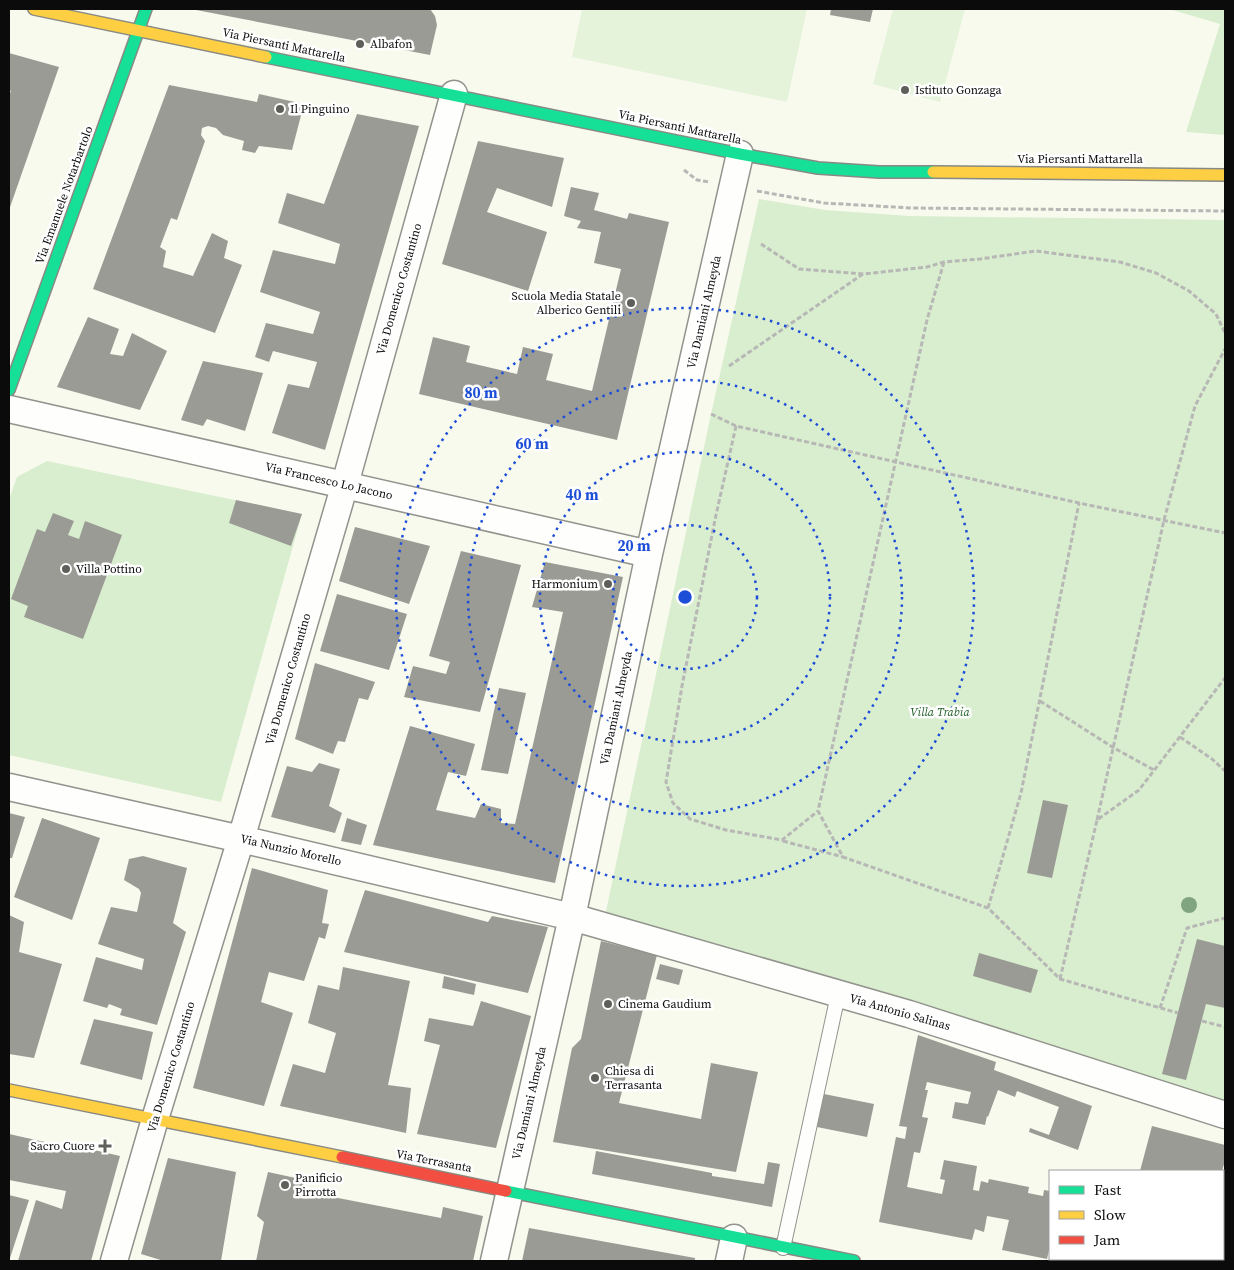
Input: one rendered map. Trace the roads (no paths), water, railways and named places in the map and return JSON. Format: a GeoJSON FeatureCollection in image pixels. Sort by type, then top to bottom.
{"type":"FeatureCollection","features":[{"type":"Feature","properties":{"kind":"street","name":"Via Piersanti Mattarella"},"geometry":{"type":"LineString","coordinates":[[34,9],[740,154],[818,168],[880,172],[1144,173],[1225,176]]}},
{"type":"Feature","properties":{"kind":"street","name":"Via Emanuele Notarbartolo"},"geometry":{"type":"LineString","coordinates":[[9,390],[146,9]]}},
{"type":"Feature","properties":{"kind":"street","name":"Via Domenico Costantino"},"geometry":{"type":"LineString","coordinates":[[114,1261],[345,484],[454,94]]}},
{"type":"Feature","properties":{"kind":"street","name":"Via Damiani Almeyda"},"geometry":{"type":"LineString","coordinates":[[494,1261],[572,917],[649,554],[740,154]]}},
{"type":"Feature","properties":{"kind":"street","name":"Via Francesco Lo Jacono"},"geometry":{"type":"LineString","coordinates":[[9,409],[649,554]]}},
{"type":"Feature","properties":{"kind":"street","name":"Via Nunzio Morello"},"geometry":{"type":"LineString","coordinates":[[9,787],[241,839],[572,917]]}},
{"type":"Feature","properties":{"kind":"street","name":"Via Antonio Salinas"},"geometry":{"type":"LineString","coordinates":[[572,917],[909,1014],[1225,1115]]}},
{"type":"Feature","properties":{"kind":"street","name":"Via Terrasanta"},"geometry":{"type":"LineString","coordinates":[[9,1090],[510,1191],[732,1250],[783,1248],[854,1261]]}},
{"type":"Feature","properties":{"kind":"lane"},"geometry":{"type":"LineString","coordinates":[[783,1248],[838,995]]}},
{"type":"Feature","properties":{"kind":"place","name":"Albafon"},"geometry":{"type":"Point","coordinates":[360,44]}},
{"type":"Feature","properties":{"kind":"place","name":"Istituto Gonzaga"},"geometry":{"type":"Point","coordinates":[905,90]}},
{"type":"Feature","properties":{"kind":"place","name":"Il Pinguino"},"geometry":{"type":"Point","coordinates":[280,109]}},
{"type":"Feature","properties":{"kind":"place","name":"Scuola Media Statale Alberico Gentili"},"geometry":{"type":"Point","coordinates":[631,303]}},
{"type":"Feature","properties":{"kind":"place","name":"Villa Pottino"},"geometry":{"type":"Point","coordinates":[66,569]}},
{"type":"Feature","properties":{"kind":"place","name":"Harmonium"},"geometry":{"type":"Point","coordinates":[608,584]}},
{"type":"Feature","properties":{"kind":"place","name":"Cinema Gaudium"},"geometry":{"type":"Point","coordinates":[608,1004]}},
{"type":"Feature","properties":{"kind":"place","name":"Chiesa di Terrasanta"},"geometry":{"type":"Point","coordinates":[595,1078]}},
{"type":"Feature","properties":{"kind":"place","name":"Sacro Cuore"},"geometry":{"type":"Point","coordinates":[105,1146]}},
{"type":"Feature","properties":{"kind":"place","name":"Panificio Pirrotta"},"geometry":{"type":"Point","coordinates":[285,1185]}},
{"type":"Feature","properties":{"kind":"park label","name":"Villa Trabia"},"geometry":{"type":"Point","coordinates":[940,712]}}]}
